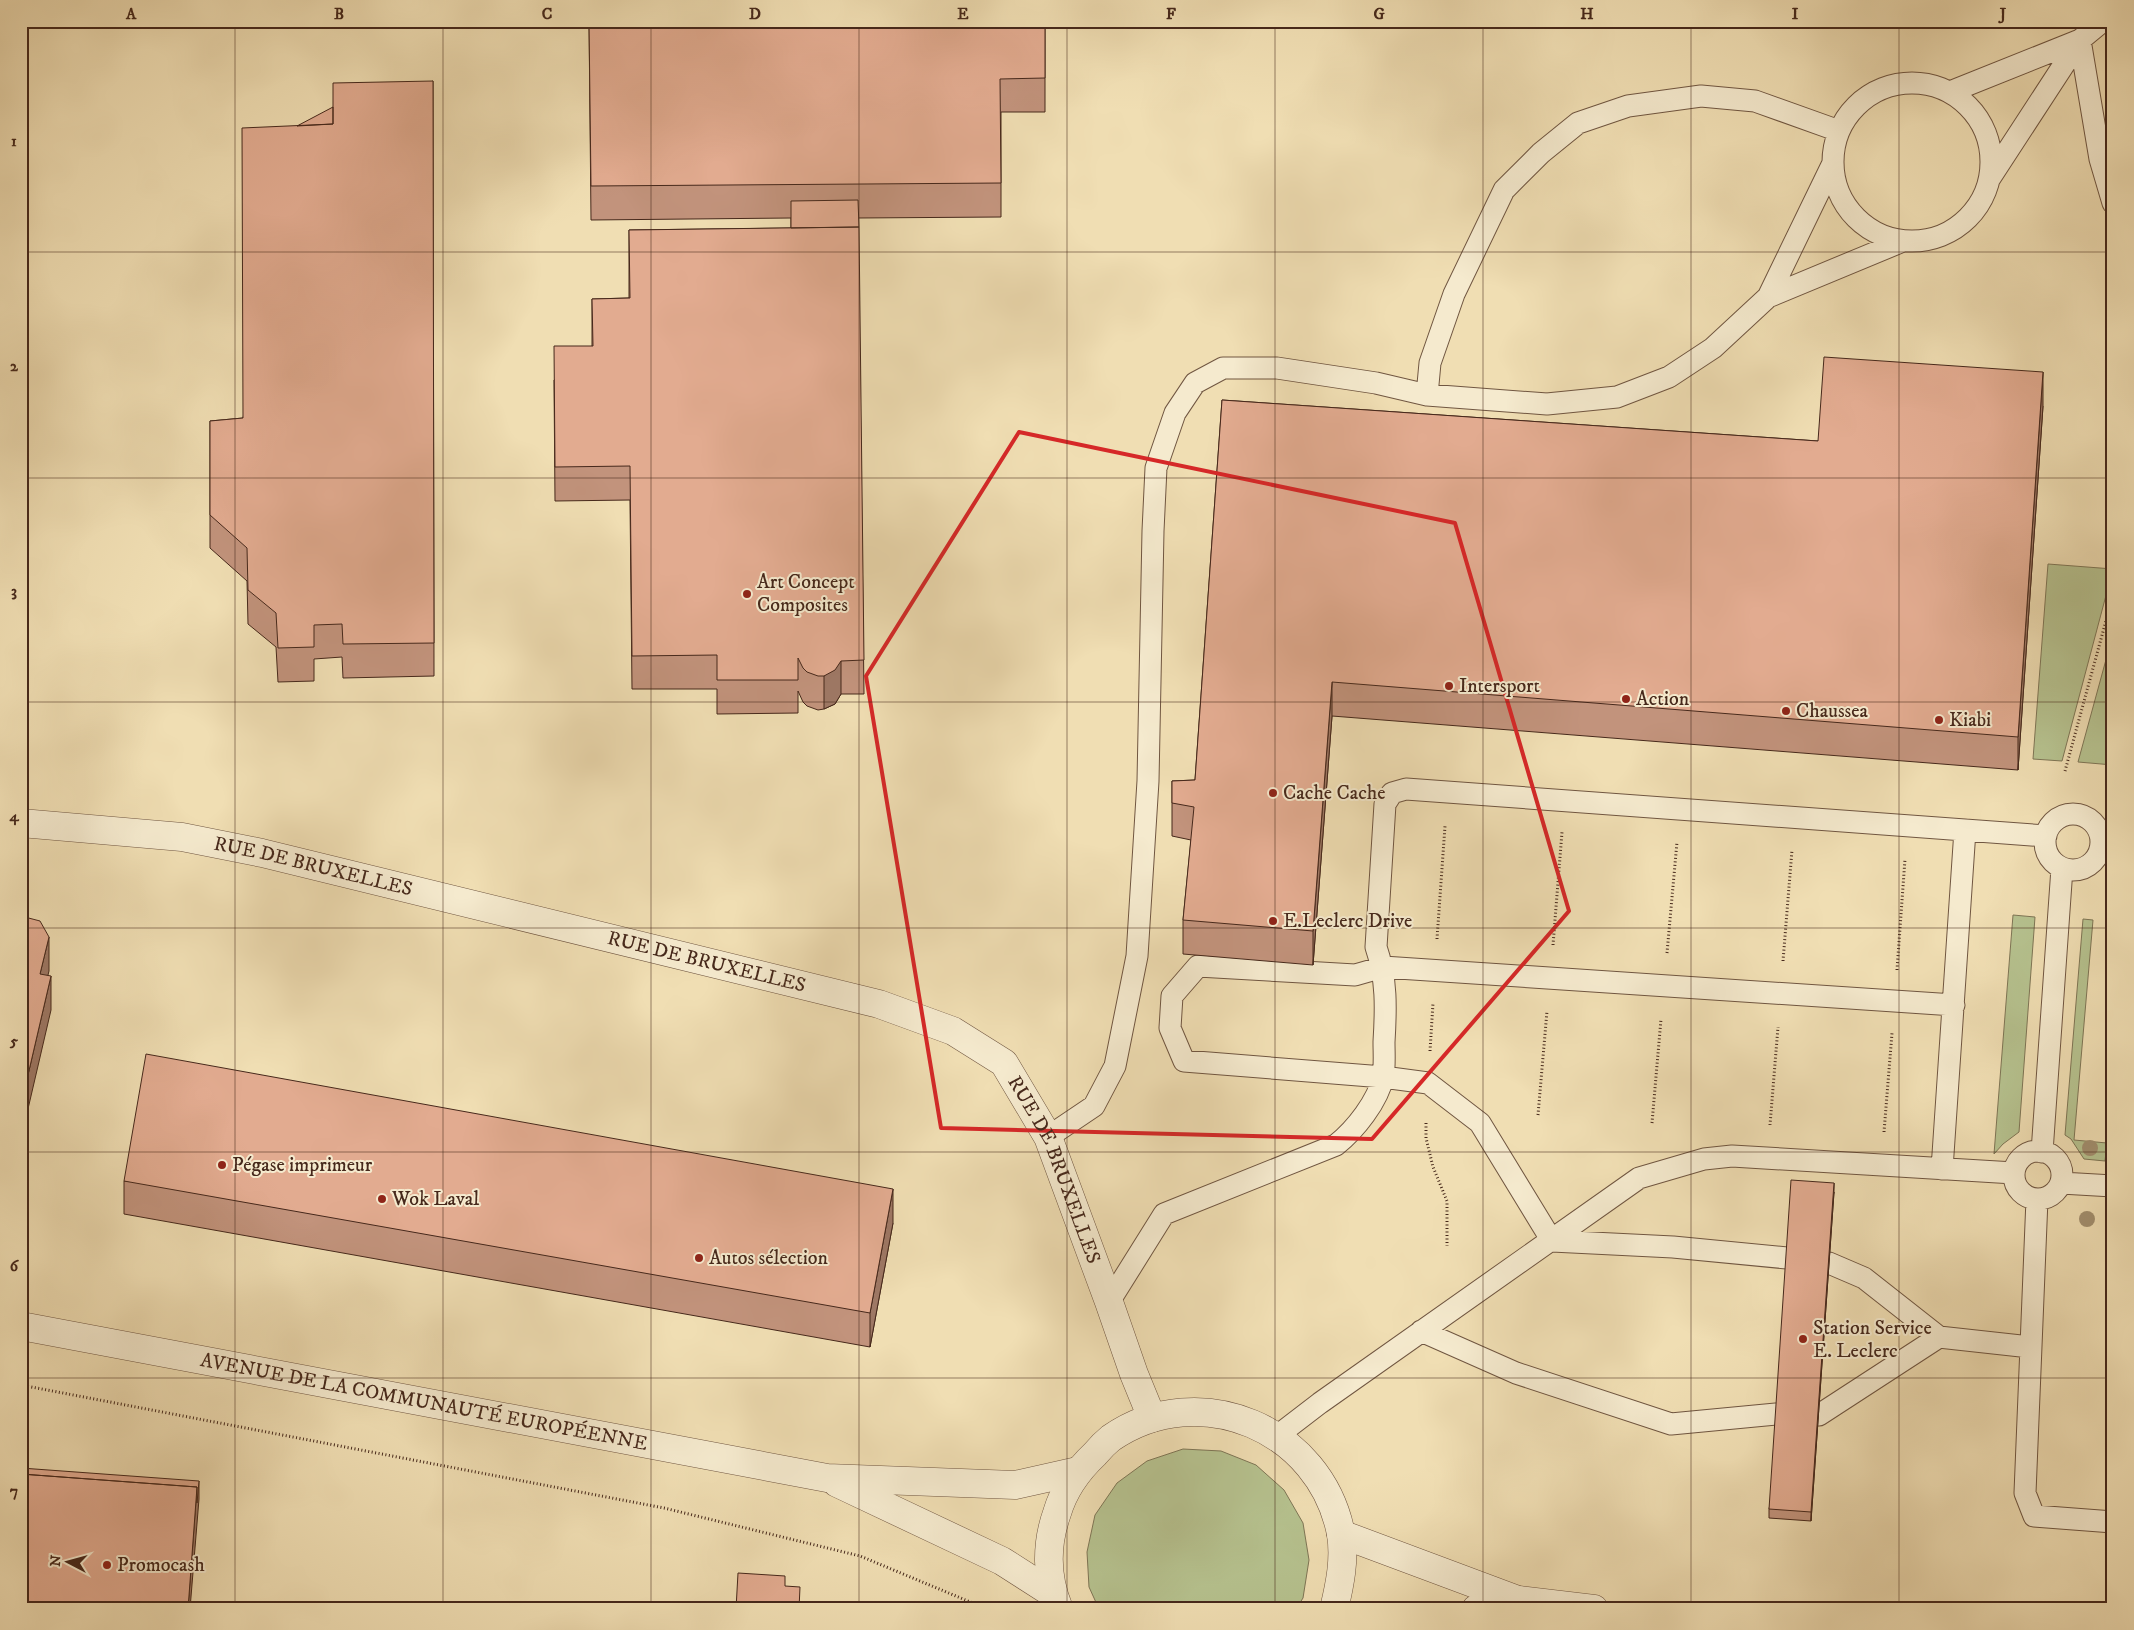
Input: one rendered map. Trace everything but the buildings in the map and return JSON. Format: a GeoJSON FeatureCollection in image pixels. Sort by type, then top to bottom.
{"type":"FeatureCollection","features":[{"type":"Feature","properties":{"kind":"street","name":"RUE DE BRUXELLES"},"geometry":{"type":"LineString","coordinates":[[21,823],[182,837],[262,853],[879,1004],[953,1031],[1004,1063],[1048,1137],[1134,1374],[1152,1418]]}},
{"type":"Feature","properties":{"kind":"street","name":"AVENUE DE LA COMMUNAUTÉ EUROPÉENNE"},"geometry":{"type":"LineString","coordinates":[[21,1326],[827,1478],[1015,1485],[1078,1470]]}},
{"type":"Feature","properties":{"kind":"street"},"geometry":{"type":"LineString","coordinates":[[1056,1601],[1049,1561],[1051,1529],[1062,1498],[1078,1470],[1111,1438],[1152,1418],[1195,1411],[1238,1417],[1277,1436],[1307,1462],[1329,1496],[1341,1534],[1342,1572],[1334,1609]]}},
{"type":"Feature","properties":{"kind":"street","name":"AVENUE DE LA COMMUNAUTÉ EUROPÉENNE"},"geometry":{"type":"LineString","coordinates":[[827,1478],[1002,1561],[1056,1601]]}},
{"type":"Feature","properties":{"kind":"street"},"geometry":{"type":"LineString","coordinates":[[1341,1534],[1518,1600],[1594,1609]]}},
{"type":"Feature","properties":{"kind":"street"},"geometry":{"type":"LineString","coordinates":[[1476,1609],[1518,1600]]}},
{"type":"Feature","properties":{"kind":"lane"},"geometry":{"type":"LineString","coordinates":[[1832,165],[1837,187],[1847,208],[1862,224],[1881,236],[1903,241],[1922,241],[1940,237],[1957,228],[1971,215],[1982,199],[1989,181],[2080,40],[2103,21]]}},
{"type":"Feature","properties":{"kind":"lane"},"geometry":{"type":"LineString","coordinates":[[1950,92],[2080,40]]}},
{"type":"Feature","properties":{"kind":"lane"},"geometry":{"type":"LineString","coordinates":[[2080,40],[2100,159],[2113,203]]}},
{"type":"Feature","properties":{"kind":"lane"},"geometry":{"type":"LineString","coordinates":[[1768,297],[1832,165],[1839,131],[1851,112],[1866,98],[1886,88],[1908,83],[1929,85],[1950,92],[1967,105],[1988,140],[1991,160],[1989,181]]}},
{"type":"Feature","properties":{"kind":"lane"},"geometry":{"type":"LineString","coordinates":[[1427,395],[1430,363],[1454,294],[1504,190],[1541,153],[1578,123],[1628,106],[1701,96],[1755,102],[1839,131]]}},
{"type":"Feature","properties":{"kind":"lane"},"geometry":{"type":"LineString","coordinates":[[1048,1137],[1094,1106],[1114,1066],[1137,956],[1148,781],[1156,468],[1175,413],[1195,383],[1223,368],[1277,368],[1376,383],[1427,395],[1548,404],[1617,397],[1669,377],[1713,348],[1768,297],[1903,241]]}},
{"type":"Feature","properties":{"kind":"lane"},"geometry":{"type":"LineString","coordinates":[[1109,1302],[1164,1214],[1336,1146],[1353,1131],[1370,1106],[1383,1077],[1386,995],[1383,967],[1376,947],[1384,804],[1392,793],[1406,789],[2046,836]]}},
{"type":"Feature","properties":{"kind":"lane"},"geometry":{"type":"LineString","coordinates":[[2072,814],[2090,819],[2107,844],[2087,867],[2069,870],[2053,862],[2045,845],[2049,827],[2055,820],[2063,815],[2072,814]]}},
{"type":"Feature","properties":{"kind":"lane"},"geometry":{"type":"LineString","coordinates":[[1942,1169],[1965,830]]}},
{"type":"Feature","properties":{"kind":"lane"},"geometry":{"type":"LineString","coordinates":[[2042,1152],[2062,868]]}},
{"type":"Feature","properties":{"kind":"lane"},"geometry":{"type":"LineString","coordinates":[[1552,1241],[1480,1123],[1428,1083],[1383,1077],[1184,1061],[1170,1028],[1172,996],[1198,966],[1355,975],[1383,967],[1954,1005]]}},
{"type":"Feature","properties":{"kind":"lane"},"geometry":{"type":"LineString","coordinates":[[2034,1151],[2042,1152],[2056,1160],[2060,1167],[2061,1183],[2051,1195],[2037,1199],[2029,1197],[2018,1188],[2014,1173],[2020,1159],[2026,1154],[2034,1151]]}},
{"type":"Feature","properties":{"kind":"lane"},"geometry":{"type":"LineString","coordinates":[[1277,1436],[1421,1331],[1552,1241],[1639,1178],[1704,1159],[1732,1156],[2014,1173]]}},
{"type":"Feature","properties":{"kind":"lane"},"geometry":{"type":"LineString","coordinates":[[2061,1183],[2113,1186]]}},
{"type":"Feature","properties":{"kind":"lane"},"geometry":{"type":"LineString","coordinates":[[2037,1199],[2026,1493],[2034,1516],[2113,1522]]}},
{"type":"Feature","properties":{"kind":"lane"},"geometry":{"type":"LineString","coordinates":[[1552,1241],[1673,1248],[1787,1258]]}},
{"type":"Feature","properties":{"kind":"lane"},"geometry":{"type":"LineString","coordinates":[[1829,1263],[1864,1278],[1938,1337],[2030,1347]]}},
{"type":"Feature","properties":{"kind":"lane"},"geometry":{"type":"LineString","coordinates":[[1421,1331],[1516,1373],[1671,1424],[1776,1414]]}},
{"type":"Feature","properties":{"kind":"lane"},"geometry":{"type":"LineString","coordinates":[[1819,1415],[1938,1337]]}},
{"type":"Feature","properties":{"kind":"path"},"geometry":{"type":"LineString","coordinates":[[2065,771],[2113,595]]}},
{"type":"Feature","properties":{"kind":"path"},"geometry":{"type":"LineString","coordinates":[[1447,792],[1426,1138],[1433,1167],[1447,1201],[1447,1246]]}},
{"type":"Feature","properties":{"kind":"path"},"geometry":{"type":"LineString","coordinates":[[21,1385],[664,1508],[860,1556],[987,1609]]}},
{"type":"Feature","properties":{"kind":"highlighted area"},"geometry":{"type":"Polygon","coordinates":[[[1019,432],[1455,523],[1569,911],[1372,1139],[941,1128],[866,676],[1019,432]]]}},
{"type":"Feature","properties":{"kind":"green space"},"geometry":{"type":"Polygon","coordinates":[[[2048,564],[2113,569],[2062,761],[2033,759],[2048,564]]]}},
{"type":"Feature","properties":{"kind":"green space"},"geometry":{"type":"Polygon","coordinates":[[[2113,634],[2113,765],[2078,762],[2113,634]]]}},
{"type":"Feature","properties":{"kind":"green space"},"geometry":{"type":"Polygon","coordinates":[[[2013,915],[2035,917],[2019,1132],[2003,1144],[1994,1154],[2013,915]]]}},
{"type":"Feature","properties":{"kind":"green space"},"geometry":{"type":"Polygon","coordinates":[[[2083,919],[2093,920],[2074,1140],[2107,1143],[2105,1161],[2084,1159],[2071,1139],[2065,1135],[2083,919]]]}},
{"type":"Feature","properties":{"kind":"green space"},"geometry":{"type":"Polygon","coordinates":[[[1183,1449],[1221,1451],[1256,1465],[1284,1490],[1303,1523],[1309,1560],[1303,1598],[1296,1609],[1099,1609],[1089,1587],[1087,1552],[1095,1515],[1117,1483],[1147,1461],[1183,1449]]]}},
{"type":"Feature","properties":{"kind":"place","name":"Art Concept Composites"},"geometry":{"type":"Point","coordinates":[747,594]}},
{"type":"Feature","properties":{"kind":"place","name":"Intersport"},"geometry":{"type":"Point","coordinates":[1449,686]}},
{"type":"Feature","properties":{"kind":"place","name":"Action"},"geometry":{"type":"Point","coordinates":[1626,699]}},
{"type":"Feature","properties":{"kind":"place","name":"Chaussea"},"geometry":{"type":"Point","coordinates":[1786,711]}},
{"type":"Feature","properties":{"kind":"place","name":"Kiabi"},"geometry":{"type":"Point","coordinates":[1939,720]}},
{"type":"Feature","properties":{"kind":"place","name":"Cache Cache"},"geometry":{"type":"Point","coordinates":[1273,793]}},
{"type":"Feature","properties":{"kind":"place","name":"E.Leclerc Drive"},"geometry":{"type":"Point","coordinates":[1273,921]}},
{"type":"Feature","properties":{"kind":"place","name":"Pégase imprimeur"},"geometry":{"type":"Point","coordinates":[222,1165]}},
{"type":"Feature","properties":{"kind":"place","name":"Wok Laval"},"geometry":{"type":"Point","coordinates":[382,1199]}},
{"type":"Feature","properties":{"kind":"place","name":"Autos sélection"},"geometry":{"type":"Point","coordinates":[699,1258]}},
{"type":"Feature","properties":{"kind":"place","name":"Station Service E. Leclerc"},"geometry":{"type":"Point","coordinates":[1803,1339]}},
{"type":"Feature","properties":{"kind":"place","name":"Promocash"},"geometry":{"type":"Point","coordinates":[107,1565]}}]}
